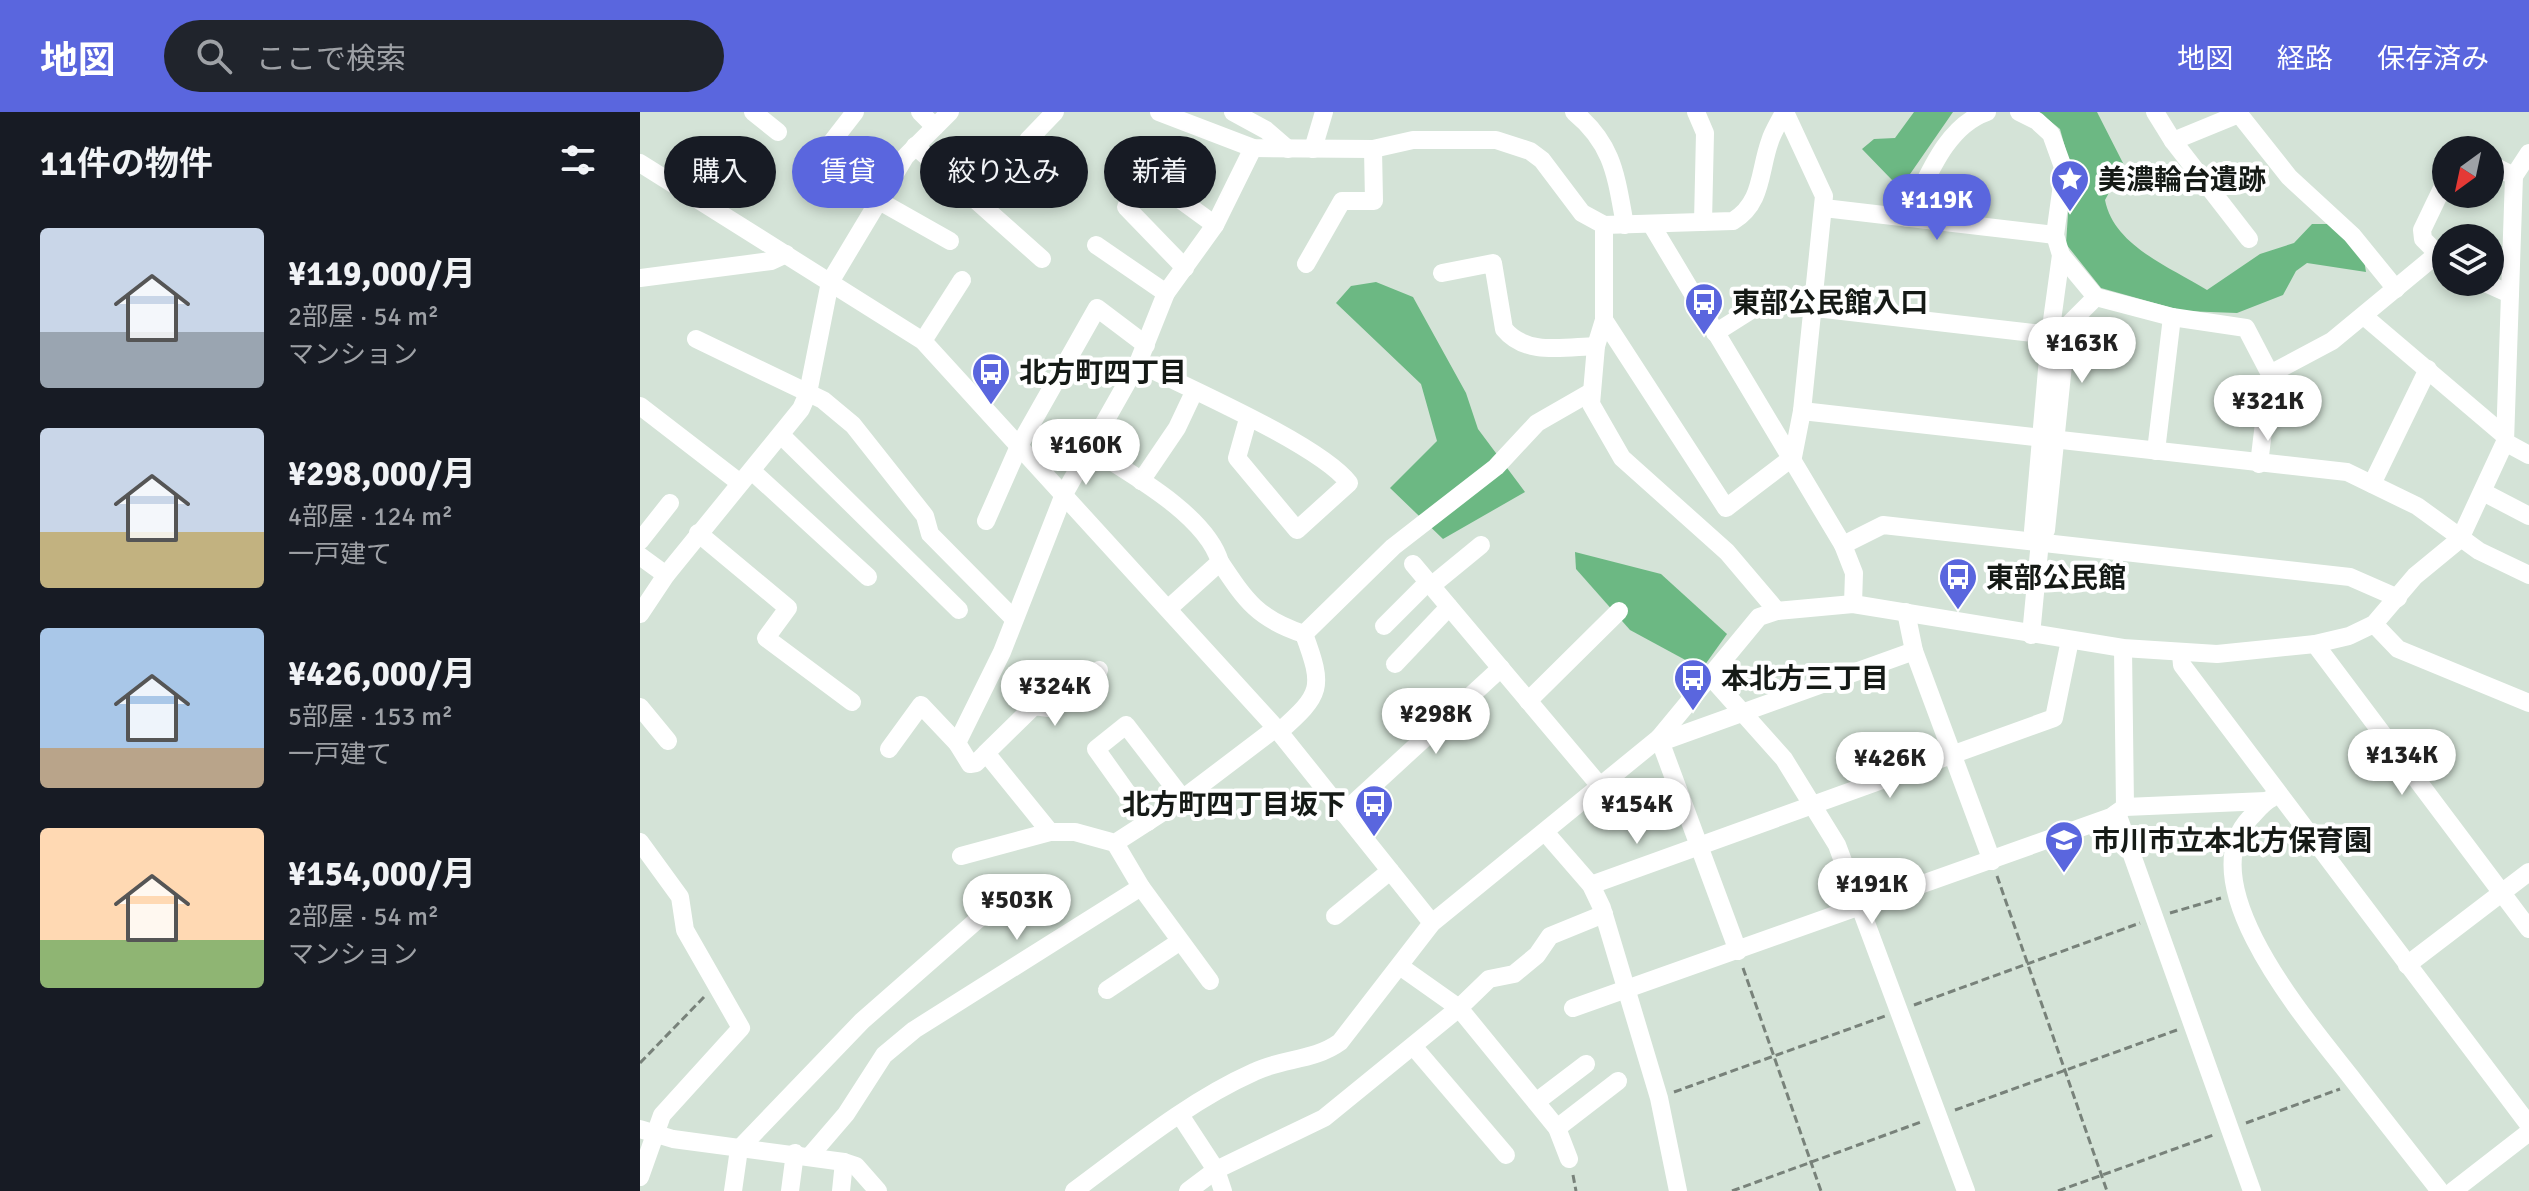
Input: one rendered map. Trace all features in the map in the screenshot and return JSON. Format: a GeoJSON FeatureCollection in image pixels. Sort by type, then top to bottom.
{"type":"FeatureCollection","features":[{"type":"Feature","properties":{"kind":"street"},"geometry":{"type":"LineString","coordinates":[[753,112],[778,132]]}},
{"type":"Feature","properties":{"kind":"street"},"geometry":{"type":"LineString","coordinates":[[836,136],[855,112]]}},
{"type":"Feature","properties":{"kind":"street"},"geometry":{"type":"LineString","coordinates":[[920,112],[935,127]]}},
{"type":"Feature","properties":{"kind":"street"},"geometry":{"type":"LineString","coordinates":[[904,164],[915,146],[950,112]]}},
{"type":"Feature","properties":{"kind":"street"},"geometry":{"type":"LineString","coordinates":[[1159,112],[1253,148],[1373,149],[1413,140],[1465,137],[1496,140],[1530,151],[1542,160],[1582,213],[1604,225],[1733,221],[1746,213],[1757,196],[1770,141],[1785,112]]}},
{"type":"Feature","properties":{"kind":"street"},"geometry":{"type":"LineString","coordinates":[[1233,112],[1266,130],[1288,149]]}},
{"type":"Feature","properties":{"kind":"street"},"geometry":{"type":"LineString","coordinates":[[1313,149],[1324,112]]}},
{"type":"Feature","properties":{"kind":"street"},"geometry":{"type":"LineString","coordinates":[[1574,112],[1596,130],[1613,163],[1625,225]]}},
{"type":"Feature","properties":{"kind":"street"},"geometry":{"type":"LineString","coordinates":[[1696,112],[1705,133],[1703,222]]}},
{"type":"Feature","properties":{"kind":"street"},"geometry":{"type":"LineString","coordinates":[[1604,320],[1726,508],[1793,457],[1802,411],[1824,196],[1785,112]]}},
{"type":"Feature","properties":{"kind":"street"},"geometry":{"type":"LineString","coordinates":[[1907,218],[1948,141],[1973,117],[1987,112]]}},
{"type":"Feature","properties":{"kind":"street"},"geometry":{"type":"LineString","coordinates":[[2019,112],[2037,121],[2059,148],[2064,170],[2055,235],[2061,255],[2096,297],[2172,317],[2246,328],[2270,374],[2259,464]]}},
{"type":"Feature","properties":{"kind":"street"},"geometry":{"type":"LineString","coordinates":[[2155,112],[2173,141],[2249,239]]}},
{"type":"Feature","properties":{"kind":"street"},"geometry":{"type":"LineString","coordinates":[[2173,141],[2239,114],[2289,177],[2352,235],[2396,289]]}},
{"type":"Feature","properties":{"kind":"street"},"geometry":{"type":"LineString","coordinates":[[1031,136],[1047,115]]}},
{"type":"Feature","properties":{"kind":"street"},"geometry":{"type":"LineString","coordinates":[[915,146],[1042,259]]}},
{"type":"Feature","properties":{"kind":"street"},"geometry":{"type":"LineString","coordinates":[[957,743],[992,675],[1064,494],[1138,363],[1166,293],[1215,225],[1253,148]]}},
{"type":"Feature","properties":{"kind":"street"},"geometry":{"type":"LineString","coordinates":[[1306,264],[1342,201],[1374,201],[1373,149]]}},
{"type":"Feature","properties":{"kind":"street"},"geometry":{"type":"LineString","coordinates":[[1074,1191],[1180,1115],[1251,1073],[1327,1051],[1340,1042],[1432,923],[1660,740],[1750,623],[1777,611],[1853,604],[2031,635],[2181,654],[2217,654],[2315,644],[2349,636],[2374,624],[2415,576],[2460,539],[2505,439],[2514,176],[2529,153]]}},
{"type":"Feature","properties":{"kind":"street"},"geometry":{"type":"LineString","coordinates":[[640,163],[923,341],[1278,730],[1432,923]]}},
{"type":"Feature","properties":{"kind":"street"},"geometry":{"type":"LineString","coordinates":[[2504,171],[2514,176]]}},
{"type":"Feature","properties":{"kind":"street"},"geometry":{"type":"LineString","coordinates":[[640,614],[698,533],[801,409],[808,393],[830,282],[877,208]]}},
{"type":"Feature","properties":{"kind":"street"},"geometry":{"type":"LineString","coordinates":[[895,208],[950,241]]}},
{"type":"Feature","properties":{"kind":"street"},"geometry":{"type":"LineString","coordinates":[[1127,208],[1185,268]]}},
{"type":"Feature","properties":{"kind":"street"},"geometry":{"type":"LineString","coordinates":[[1192,208],[1215,225]]}},
{"type":"Feature","properties":{"kind":"street"},"geometry":{"type":"LineString","coordinates":[[1824,208],[2055,235]]}},
{"type":"Feature","properties":{"kind":"street"},"geometry":{"type":"LineString","coordinates":[[2432,248],[2423,239],[2422,230],[2433,208]]}},
{"type":"Feature","properties":{"kind":"street"},"geometry":{"type":"LineString","coordinates":[[1651,224],[1843,545],[1854,573],[1853,604]]}},
{"type":"Feature","properties":{"kind":"street"},"geometry":{"type":"LineString","coordinates":[[1604,225],[1604,320],[1596,346],[1591,404],[1622,458],[1727,552],[1777,611]]}},
{"type":"Feature","properties":{"kind":"street"},"geometry":{"type":"LineString","coordinates":[[1096,245],[1166,293]]}},
{"type":"Feature","properties":{"kind":"street"},"geometry":{"type":"LineString","coordinates":[[640,278],[771,261],[786,254]]}},
{"type":"Feature","properties":{"kind":"street"},"geometry":{"type":"LineString","coordinates":[[2047,438],[2050,335],[2061,255]]}},
{"type":"Feature","properties":{"kind":"street"},"geometry":{"type":"LineString","coordinates":[[1452,266],[1493,263],[1504,329],[1511,338],[1535,347],[1596,346]]}},
{"type":"Feature","properties":{"kind":"street"},"geometry":{"type":"LineString","coordinates":[[2270,374],[2332,341],[2432,264]]}},
{"type":"Feature","properties":{"kind":"street"},"geometry":{"type":"LineString","coordinates":[[923,341],[962,280]]}},
{"type":"Feature","properties":{"kind":"street"},"geometry":{"type":"LineString","coordinates":[[2504,291],[2510,294]]}},
{"type":"Feature","properties":{"kind":"street"},"geometry":{"type":"LineString","coordinates":[[2031,635],[2040,541],[2033,531],[2067,326],[2096,297]]}},
{"type":"Feature","properties":{"kind":"street"},"geometry":{"type":"LineString","coordinates":[[1715,333],[1764,302],[2050,335]]}},
{"type":"Feature","properties":{"kind":"street"},"geometry":{"type":"LineString","coordinates":[[986,521],[1020,444],[1097,308],[1146,345]]}},
{"type":"Feature","properties":{"kind":"street"},"geometry":{"type":"LineString","coordinates":[[2156,451],[2172,317]]}},
{"type":"Feature","properties":{"kind":"street"},"geometry":{"type":"LineString","coordinates":[[2365,317],[2505,439],[2529,455]]}},
{"type":"Feature","properties":{"kind":"street"},"geometry":{"type":"LineString","coordinates":[[696,339],[808,393],[853,425],[925,516],[930,534],[1014,619]]}},
{"type":"Feature","properties":{"kind":"street"},"geometry":{"type":"LineString","coordinates":[[1138,363],[1248,419],[1337,468],[1349,483],[1297,530],[1237,458],[1248,419]]}},
{"type":"Feature","properties":{"kind":"street"},"geometry":{"type":"LineString","coordinates":[[2372,484],[2428,369]]}},
{"type":"Feature","properties":{"kind":"street"},"geometry":{"type":"LineString","coordinates":[[1141,481],[1177,428],[1194,392]]}},
{"type":"Feature","properties":{"kind":"street"},"geometry":{"type":"LineString","coordinates":[[1304,634],[1393,547],[1496,467],[1537,423],[1591,392]]}},
{"type":"Feature","properties":{"kind":"street"},"geometry":{"type":"LineString","coordinates":[[640,406],[746,477],[868,577]]}},
{"type":"Feature","properties":{"kind":"street"},"geometry":{"type":"LineString","coordinates":[[1802,411],[2347,472],[2417,506],[2460,539],[2529,575]]}},
{"type":"Feature","properties":{"kind":"street"},"geometry":{"type":"LineString","coordinates":[[781,435],[959,610]]}},
{"type":"Feature","properties":{"kind":"street"},"geometry":{"type":"LineString","coordinates":[[1090,448],[1141,481],[1166,502],[1186,510],[1215,545],[1220,562],[1241,594],[1274,624],[1304,634]]}},
{"type":"Feature","properties":{"kind":"street"},"geometry":{"type":"LineString","coordinates":[[2483,492],[2529,516]]}},
{"type":"Feature","properties":{"kind":"street"},"geometry":{"type":"LineString","coordinates":[[640,541],[670,503]]}},
{"type":"Feature","properties":{"kind":"street"},"geometry":{"type":"LineString","coordinates":[[1843,545],[1883,525],[2350,577],[2398,598]]}},
{"type":"Feature","properties":{"kind":"street"},"geometry":{"type":"LineString","coordinates":[[698,533],[788,608],[766,638],[852,702]]}},
{"type":"Feature","properties":{"kind":"street"},"geometry":{"type":"LineString","coordinates":[[1384,626],[1430,584],[1481,545]]}},
{"type":"Feature","properties":{"kind":"street"},"geometry":{"type":"LineString","coordinates":[[640,556],[666,575]]}},
{"type":"Feature","properties":{"kind":"street"},"geometry":{"type":"LineString","coordinates":[[1169,608],[1220,562]]}},
{"type":"Feature","properties":{"kind":"street"},"geometry":{"type":"LineString","coordinates":[[1413,564],[1600,786]]}},
{"type":"Feature","properties":{"kind":"street"},"geometry":{"type":"LineString","coordinates":[[1395,664],[1449,607]]}},
{"type":"Feature","properties":{"kind":"street"},"geometry":{"type":"LineString","coordinates":[[1528,701],[1619,611]]}},
{"type":"Feature","properties":{"kind":"street"},"geometry":{"type":"LineString","coordinates":[[1906,612],[1914,651],[1992,861]]}},
{"type":"Feature","properties":{"kind":"street"},"geometry":{"type":"LineString","coordinates":[[2374,624],[2398,649],[2529,703]]}},
{"type":"Feature","properties":{"kind":"street"},"geometry":{"type":"LineString","coordinates":[[1115,843],[1183,799],[1312,704],[1318,672],[1304,634]]}},
{"type":"Feature","properties":{"kind":"street"},"geometry":{"type":"LineString","coordinates":[[1591,885],[2054,718],[2070,640]]}},
{"type":"Feature","properties":{"kind":"street"},"geometry":{"type":"LineString","coordinates":[[2315,644],[2529,929]]}},
{"type":"Feature","properties":{"kind":"street"},"geometry":{"type":"LineString","coordinates":[[2123,648],[2121,810],[2153,919],[2252,1191]]}},
{"type":"Feature","properties":{"kind":"street"},"geometry":{"type":"LineString","coordinates":[[1660,740],[1914,651]]}},
{"type":"Feature","properties":{"kind":"street"},"geometry":{"type":"LineString","coordinates":[[2181,654],[2182,665],[2272,798],[2407,965],[2529,1125]]}},
{"type":"Feature","properties":{"kind":"street"},"geometry":{"type":"LineString","coordinates":[[1343,813],[1501,668]]}},
{"type":"Feature","properties":{"kind":"street"},"geometry":{"type":"LineString","coordinates":[[889,749],[921,705],[957,743],[970,764],[976,763],[1034,706],[1049,708],[1099,670]]}},
{"type":"Feature","properties":{"kind":"street"},"geometry":{"type":"LineString","coordinates":[[1709,675],[1784,759],[1837,845],[1863,907],[1966,1191]]}},
{"type":"Feature","properties":{"kind":"street"},"geometry":{"type":"LineString","coordinates":[[640,707],[668,741]]}},
{"type":"Feature","properties":{"kind":"street"},"geometry":{"type":"LineString","coordinates":[[1148,822],[1096,749],[1126,725],[1183,799]]}},
{"type":"Feature","properties":{"kind":"street"},"geometry":{"type":"LineString","coordinates":[[1660,740],[1738,951]]}},
{"type":"Feature","properties":{"kind":"street"},"geometry":{"type":"LineString","coordinates":[[986,753],[1050,832]]}},
{"type":"Feature","properties":{"kind":"street"},"geometry":{"type":"LineString","coordinates":[[1573,1008],[1992,861],[2121,810],[2272,798]]}},
{"type":"Feature","properties":{"kind":"street"},"geometry":{"type":"LineString","coordinates":[[2272,798],[2237,831],[2231,851],[2236,894],[2256,944],[2294,1002],[2440,1191]]}},
{"type":"Feature","properties":{"kind":"street"},"geometry":{"type":"LineString","coordinates":[[961,856],[1050,832],[1075,832],[1115,843],[1141,887],[1210,981]]}},
{"type":"Feature","properties":{"kind":"street"},"geometry":{"type":"LineString","coordinates":[[1545,832],[1591,885],[1604,914],[1659,1098],[1678,1191]]}},
{"type":"Feature","properties":{"kind":"street"},"geometry":{"type":"LineString","coordinates":[[640,842],[680,897],[685,930],[741,1028],[646,1131],[640,1177]]}},
{"type":"Feature","properties":{"kind":"street"},"geometry":{"type":"LineString","coordinates":[[1335,916],[1390,871]]}},
{"type":"Feature","properties":{"kind":"street"},"geometry":{"type":"LineString","coordinates":[[2407,965],[2529,872]]}},
{"type":"Feature","properties":{"kind":"street"},"geometry":{"type":"LineString","coordinates":[[790,1191],[802,1155],[846,1114],[884,1055],[914,1030],[1141,887]]}},
{"type":"Feature","properties":{"kind":"street"},"geometry":{"type":"LineString","coordinates":[[733,1191],[739,1149],[862,1021],[992,907]]}},
{"type":"Feature","properties":{"kind":"street"},"geometry":{"type":"LineString","coordinates":[[1188,1191],[1216,1170],[1324,1118],[1459,1008],[1489,979],[1514,974],[1537,955],[1550,936],[1604,914]]}},
{"type":"Feature","properties":{"kind":"street"},"geometry":{"type":"LineString","coordinates":[[1107,990],[1179,942]]}},
{"type":"Feature","properties":{"kind":"street"},"geometry":{"type":"LineString","coordinates":[[1401,967],[1459,1008],[1557,1128],[1569,1159]]}},
{"type":"Feature","properties":{"kind":"street"},"geometry":{"type":"LineString","coordinates":[[1413,1046],[1506,1155]]}},
{"type":"Feature","properties":{"kind":"street"},"geometry":{"type":"LineString","coordinates":[[1536,1102],[1586,1064]]}},
{"type":"Feature","properties":{"kind":"street"},"geometry":{"type":"LineString","coordinates":[[1557,1128],[1618,1081]]}},
{"type":"Feature","properties":{"kind":"street"},"geometry":{"type":"LineString","coordinates":[[1180,1115],[1216,1170],[1223,1191]]}},
{"type":"Feature","properties":{"kind":"street"},"geometry":{"type":"LineString","coordinates":[[646,1131],[739,1149],[844,1162],[856,1166],[878,1191]]}},
{"type":"Feature","properties":{"kind":"street"},"geometry":{"type":"LineString","coordinates":[[2453,1191],[2529,1132]]}},
{"type":"Feature","properties":{"kind":"street"},"geometry":{"type":"LineString","coordinates":[[841,1191],[844,1162]]}},
{"type":"Feature","properties":{"kind":"path"},"geometry":{"type":"LineString","coordinates":[[1992,861],[2107,1191]]}},
{"type":"Feature","properties":{"kind":"path"},"geometry":{"type":"LineString","coordinates":[[2153,919],[2236,894]]}},
{"type":"Feature","properties":{"kind":"path"},"geometry":{"type":"LineString","coordinates":[[1738,951],[1821,1191]]}},
{"type":"Feature","properties":{"kind":"path"},"geometry":{"type":"LineString","coordinates":[[640,1063],[716,983]]}},
{"type":"Feature","properties":{"kind":"path"},"geometry":{"type":"LineString","coordinates":[[1732,1191],[2192,1024]]}},
{"type":"Feature","properties":{"kind":"path"},"geometry":{"type":"LineString","coordinates":[[2058,1191],[2355,1083]]}},
{"type":"Feature","properties":{"kind":"green space"},"geometry":{"type":"Polygon","coordinates":[[[1914,112],[1953,112],[1908,177],[1892,180],[1862,149],[1874,139],[1895,138],[1914,112]]]}},
{"type":"Feature","properties":{"kind":"green space"},"geometry":{"type":"Polygon","coordinates":[[[2039,112],[2097,112],[2124,165],[2105,200],[2110,216],[2131,243],[2207,290],[2260,254],[2294,243],[2312,224],[2333,224],[2364,260],[2366,272],[2307,263],[2296,271],[2283,295],[2237,313],[2183,311],[2101,288],[2066,244],[2071,169],[2060,129],[2039,112]]]}},
{"type":"Feature","properties":{"kind":"green space"},"geometry":{"type":"Polygon","coordinates":[[[1376,282],[1413,297],[1466,393],[1478,429],[1525,492],[1443,539],[1390,488],[1437,441],[1421,384],[1336,303],[1351,286],[1376,282]]]}},
{"type":"Feature","properties":{"kind":"green space"},"geometry":{"type":"Polygon","coordinates":[[[1575,552],[1661,574],[1727,634],[1702,669],[1630,630],[1576,569],[1575,552]]]}},
{"type":"Feature","properties":{"kind":"place","name":"美濃輪台遺跡"},"geometry":{"type":"Point","coordinates":[2070,213]}},
{"type":"Feature","properties":{"kind":"place","name":"東部公民館入口"},"geometry":{"type":"Point","coordinates":[1704,336]}},
{"type":"Feature","properties":{"kind":"place","name":"北方町四丁目"},"geometry":{"type":"Point","coordinates":[991,406]}},
{"type":"Feature","properties":{"kind":"place","name":"東部公民館"},"geometry":{"type":"Point","coordinates":[1958,611]}},
{"type":"Feature","properties":{"kind":"place","name":"本北方三丁目"},"geometry":{"type":"Point","coordinates":[1693,712]}},
{"type":"Feature","properties":{"kind":"place","name":"北方町四丁目坂下"},"geometry":{"type":"Point","coordinates":[1374,838]}},
{"type":"Feature","properties":{"kind":"place","name":"市川市立本北方保育園"},"geometry":{"type":"Point","coordinates":[2064,874]}}]}
